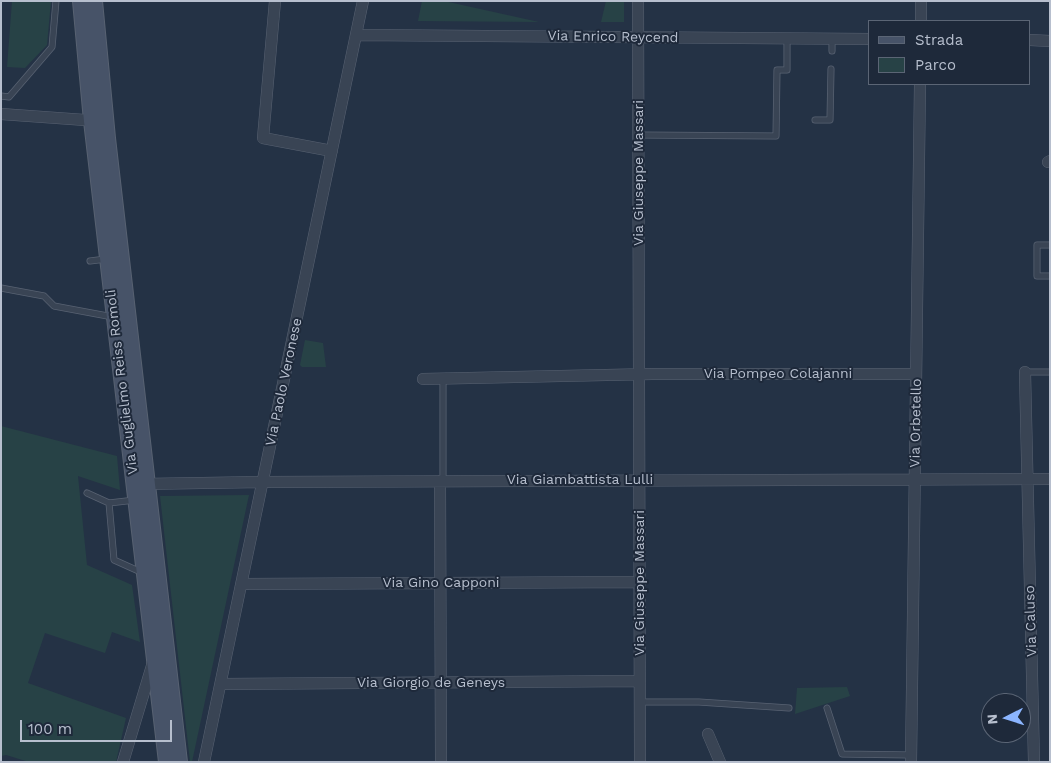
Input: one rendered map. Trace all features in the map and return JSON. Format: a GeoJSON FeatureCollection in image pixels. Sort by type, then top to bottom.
{"type":"FeatureCollection","features":[{"type":"Feature","properties":{"kind":"main road","name":"Via Guglielmo Reiss Romoli"},"geometry":{"type":"LineString","coordinates":[[82,1],[99,121],[139,490],[179,762]]}},
{"type":"Feature","properties":{"kind":"main road","name":"Via Guglielmo Reiss Romoli"},"geometry":{"type":"LineString","coordinates":[[94,1],[99,121]]}},
{"type":"Feature","properties":{"kind":"main road","name":"Via Guglielmo Reiss Romoli"},"geometry":{"type":"LineString","coordinates":[[139,490],[144,574],[167,762]]}},
{"type":"Feature","properties":{"kind":"street"},"geometry":{"type":"LineString","coordinates":[[275,1],[262,138],[332,152]]}},
{"type":"Feature","properties":{"kind":"street","name":"Via Paolo Veronese"},"geometry":{"type":"LineString","coordinates":[[204,762],[363,1]]}},
{"type":"Feature","properties":{"kind":"street","name":"Via Giuseppe Massari"},"geometry":{"type":"LineString","coordinates":[[638,1],[640,762]]}},
{"type":"Feature","properties":{"kind":"street"},"geometry":{"type":"LineString","coordinates":[[921,1],[921,20]]}},
{"type":"Feature","properties":{"kind":"street","name":"Via Enrico Reycend"},"geometry":{"type":"LineString","coordinates":[[356,35],[868,38]]}},
{"type":"Feature","properties":{"kind":"street"},"geometry":{"type":"LineString","coordinates":[[1031,40],[1050,41]]}},
{"type":"Feature","properties":{"kind":"street","name":"Via Orbetello"},"geometry":{"type":"LineString","coordinates":[[911,759],[920,85]]}},
{"type":"Feature","properties":{"kind":"street"},"geometry":{"type":"LineString","coordinates":[[1,114],[99,121]]}},
{"type":"Feature","properties":{"kind":"street"},"geometry":{"type":"LineString","coordinates":[[1026,372],[1026,479]]}},
{"type":"Feature","properties":{"kind":"street","name":"Via Pompeo Colajanni"},"geometry":{"type":"LineString","coordinates":[[639,375],[916,374]]}},
{"type":"Feature","properties":{"kind":"street"},"geometry":{"type":"LineString","coordinates":[[423,379],[639,375]]}},
{"type":"Feature","properties":{"kind":"street","name":"Via Caluso"},"geometry":{"type":"LineString","coordinates":[[1026,479],[1034,762]]}},
{"type":"Feature","properties":{"kind":"street","name":"Via Giambattista Lulli"},"geometry":{"type":"LineString","coordinates":[[139,490],[262,482],[1050,479]]}},
{"type":"Feature","properties":{"kind":"street"},"geometry":{"type":"LineString","coordinates":[[441,481],[441,762]]}},
{"type":"Feature","properties":{"kind":"street","name":"Via Gino Capponi"},"geometry":{"type":"LineString","coordinates":[[242,584],[640,582]]}},
{"type":"Feature","properties":{"kind":"street"},"geometry":{"type":"LineString","coordinates":[[123,762],[154,658]]}},
{"type":"Feature","properties":{"kind":"street","name":"Via Giorgio de Geneys"},"geometry":{"type":"LineString","coordinates":[[221,684],[640,682]]}},
{"type":"Feature","properties":{"kind":"street"},"geometry":{"type":"LineString","coordinates":[[708,734],[720,762]]}},
{"type":"Feature","properties":{"kind":"lane"},"geometry":{"type":"LineString","coordinates":[[1,96],[9,96],[52,47],[56,1]]}},
{"type":"Feature","properties":{"kind":"lane"},"geometry":{"type":"LineString","coordinates":[[638,135],[776,136],[777,70],[787,70],[787,38]]}},
{"type":"Feature","properties":{"kind":"lane"},"geometry":{"type":"LineString","coordinates":[[832,38],[832,51]]}},
{"type":"Feature","properties":{"kind":"lane"},"geometry":{"type":"LineString","coordinates":[[815,120],[830,120],[831,68]]}},
{"type":"Feature","properties":{"kind":"lane"},"geometry":{"type":"LineString","coordinates":[[1050,245],[1036,245],[1037,276],[1050,276]]}},
{"type":"Feature","properties":{"kind":"lane"},"geometry":{"type":"LineString","coordinates":[[90,261],[114,258]]}},
{"type":"Feature","properties":{"kind":"lane"},"geometry":{"type":"LineString","coordinates":[[1,288],[44,296],[54,306],[121,318]]}},
{"type":"Feature","properties":{"kind":"lane"},"geometry":{"type":"LineString","coordinates":[[1026,372],[1050,372]]}},
{"type":"Feature","properties":{"kind":"lane"},"geometry":{"type":"LineString","coordinates":[[441,481],[443,379]]}},
{"type":"Feature","properties":{"kind":"lane"},"geometry":{"type":"LineString","coordinates":[[87,493],[109,503],[139,490]]}},
{"type":"Feature","properties":{"kind":"lane"},"geometry":{"type":"LineString","coordinates":[[109,503],[114,560],[144,574]]}},
{"type":"Feature","properties":{"kind":"lane"},"geometry":{"type":"LineString","coordinates":[[640,702],[699,702],[788,708]]}},
{"type":"Feature","properties":{"kind":"lane"},"geometry":{"type":"LineString","coordinates":[[827,708],[842,754],[911,759]]}},
{"type":"Feature","properties":{"kind":"green space"},"geometry":{"type":"Polygon","coordinates":[[[12,1],[51,1],[47,45],[25,68],[7,67],[12,1]]]}},
{"type":"Feature","properties":{"kind":"green space"},"geometry":{"type":"Polygon","coordinates":[[[422,1],[444,1],[539,22],[418,21],[422,1]]]}},
{"type":"Feature","properties":{"kind":"green space"},"geometry":{"type":"Polygon","coordinates":[[[606,1],[624,1],[624,22],[601,22],[606,1]]]}},
{"type":"Feature","properties":{"kind":"green space"},"geometry":{"type":"Polygon","coordinates":[[[305,340],[323,343],[326,367],[302,367],[300,365],[305,340]]]}},
{"type":"Feature","properties":{"kind":"green space"},"geometry":{"type":"Polygon","coordinates":[[[1,426],[117,456],[120,490],[78,476],[87,565],[132,585],[140,642],[112,632],[105,653],[45,633],[28,683],[126,718],[116,762],[29,762],[6,755],[1,756],[1,426]]]}},
{"type":"Feature","properties":{"kind":"green space"},"geometry":{"type":"Polygon","coordinates":[[[249,495],[192,762],[190,762],[160,496],[249,495]]]}},
{"type":"Feature","properties":{"kind":"green space"},"geometry":{"type":"Polygon","coordinates":[[[847,687],[850,696],[795,714],[797,688],[847,687]]]}}]}
